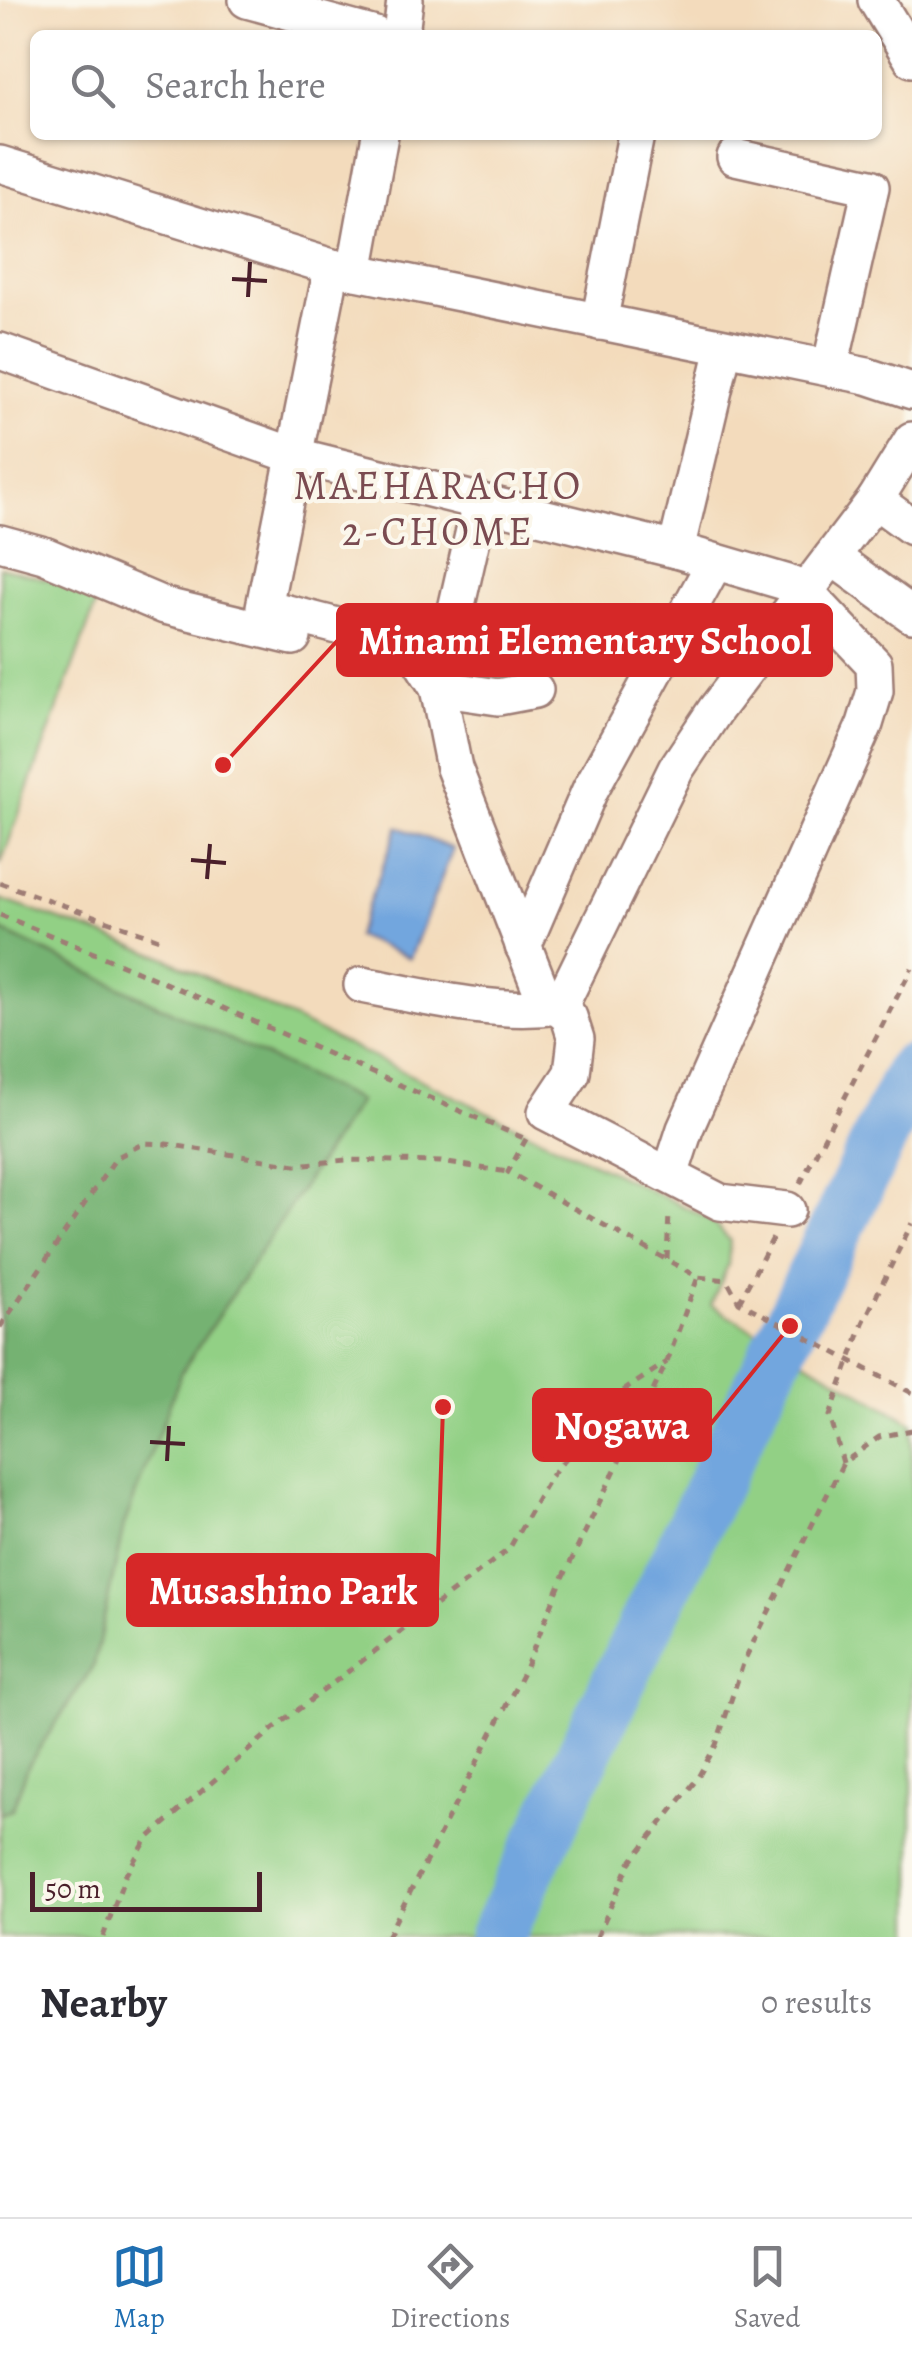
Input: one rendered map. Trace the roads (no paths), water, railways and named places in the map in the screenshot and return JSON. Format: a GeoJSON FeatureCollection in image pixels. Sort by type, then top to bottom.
{"type":"FeatureCollection","features":[{"type":"Feature","properties":{"kind":"street"},"geometry":{"type":"LineString","coordinates":[[247,0],[358,30]]}},
{"type":"Feature","properties":{"kind":"street"},"geometry":{"type":"LineString","coordinates":[[401,30],[405,0]]}},
{"type":"Feature","properties":{"kind":"street"},"geometry":{"type":"LineString","coordinates":[[876,0],[912,59]]}},
{"type":"Feature","properties":{"kind":"street"},"geometry":{"type":"LineString","coordinates":[[379,140],[292,454],[264,608],[411,645],[432,678],[454,768],[523,946],[542,992],[560,1006],[576,1039],[572,1073],[536,1126],[670,1175],[720,1202],[788,1210]]}},
{"type":"Feature","properties":{"kind":"street"},"geometry":{"type":"LineString","coordinates":[[599,322],[635,140]]}},
{"type":"Feature","properties":{"kind":"street"},"geometry":{"type":"LineString","coordinates":[[735,157],[872,186],[830,368]]}},
{"type":"Feature","properties":{"kind":"street"},"geometry":{"type":"LineString","coordinates":[[0,164],[343,270],[830,368],[912,391]]}},
{"type":"Feature","properties":{"kind":"street"},"geometry":{"type":"LineString","coordinates":[[676,550],[724,348]]}},
{"type":"Feature","properties":{"kind":"street"},"geometry":{"type":"LineString","coordinates":[[0,350],[292,454],[676,550],[804,590],[874,664],[875,691],[865,724],[685,1129],[670,1175]]}},
{"type":"Feature","properties":{"kind":"street"},"geometry":{"type":"LineString","coordinates":[[560,1006],[676,769],[804,590],[875,500],[912,440]]}},
{"type":"Feature","properties":{"kind":"street"},"geometry":{"type":"LineString","coordinates":[[875,500],[912,527]]}},
{"type":"Feature","properties":{"kind":"street"},"geometry":{"type":"LineString","coordinates":[[432,678],[480,504]]}},
{"type":"Feature","properties":{"kind":"street"},"geometry":{"type":"LineString","coordinates":[[0,543],[44,555],[165,606],[498,696],[535,690]]}},
{"type":"Feature","properties":{"kind":"street"},"geometry":{"type":"LineString","coordinates":[[832,557],[912,615]]}},
{"type":"Feature","properties":{"kind":"street"},"geometry":{"type":"LineString","coordinates":[[523,946],[590,790],[715,562]]}},
{"type":"Feature","properties":{"kind":"street"},"geometry":{"type":"LineString","coordinates":[[362,985],[468,1005],[533,1010],[560,1006]]}},
{"type":"Feature","properties":{"kind":"water"},"geometry":{"type":"Polygon","coordinates":[[[398,827],[453,849],[410,958],[356,936],[398,827]]]}},
{"type":"Feature","properties":{"kind":"waterway"},"geometry":{"type":"LineString","coordinates":[[496,1937],[912,1071]]}},
{"type":"Feature","properties":{"kind":"place","name":"Minami Elementary School"},"geometry":{"type":"Point","coordinates":[223,765]}},
{"type":"Feature","properties":{"kind":"place","name":"Nogawa"},"geometry":{"type":"Point","coordinates":[790,1326]}},
{"type":"Feature","properties":{"kind":"place","name":"Musashino Park"},"geometry":{"type":"Point","coordinates":[443,1407]}},
{"type":"Feature","properties":{"kind":"district","name":"MAEHARACHO 2-CHOME"},"geometry":{"type":"Point","coordinates":[438,508]}}]}
